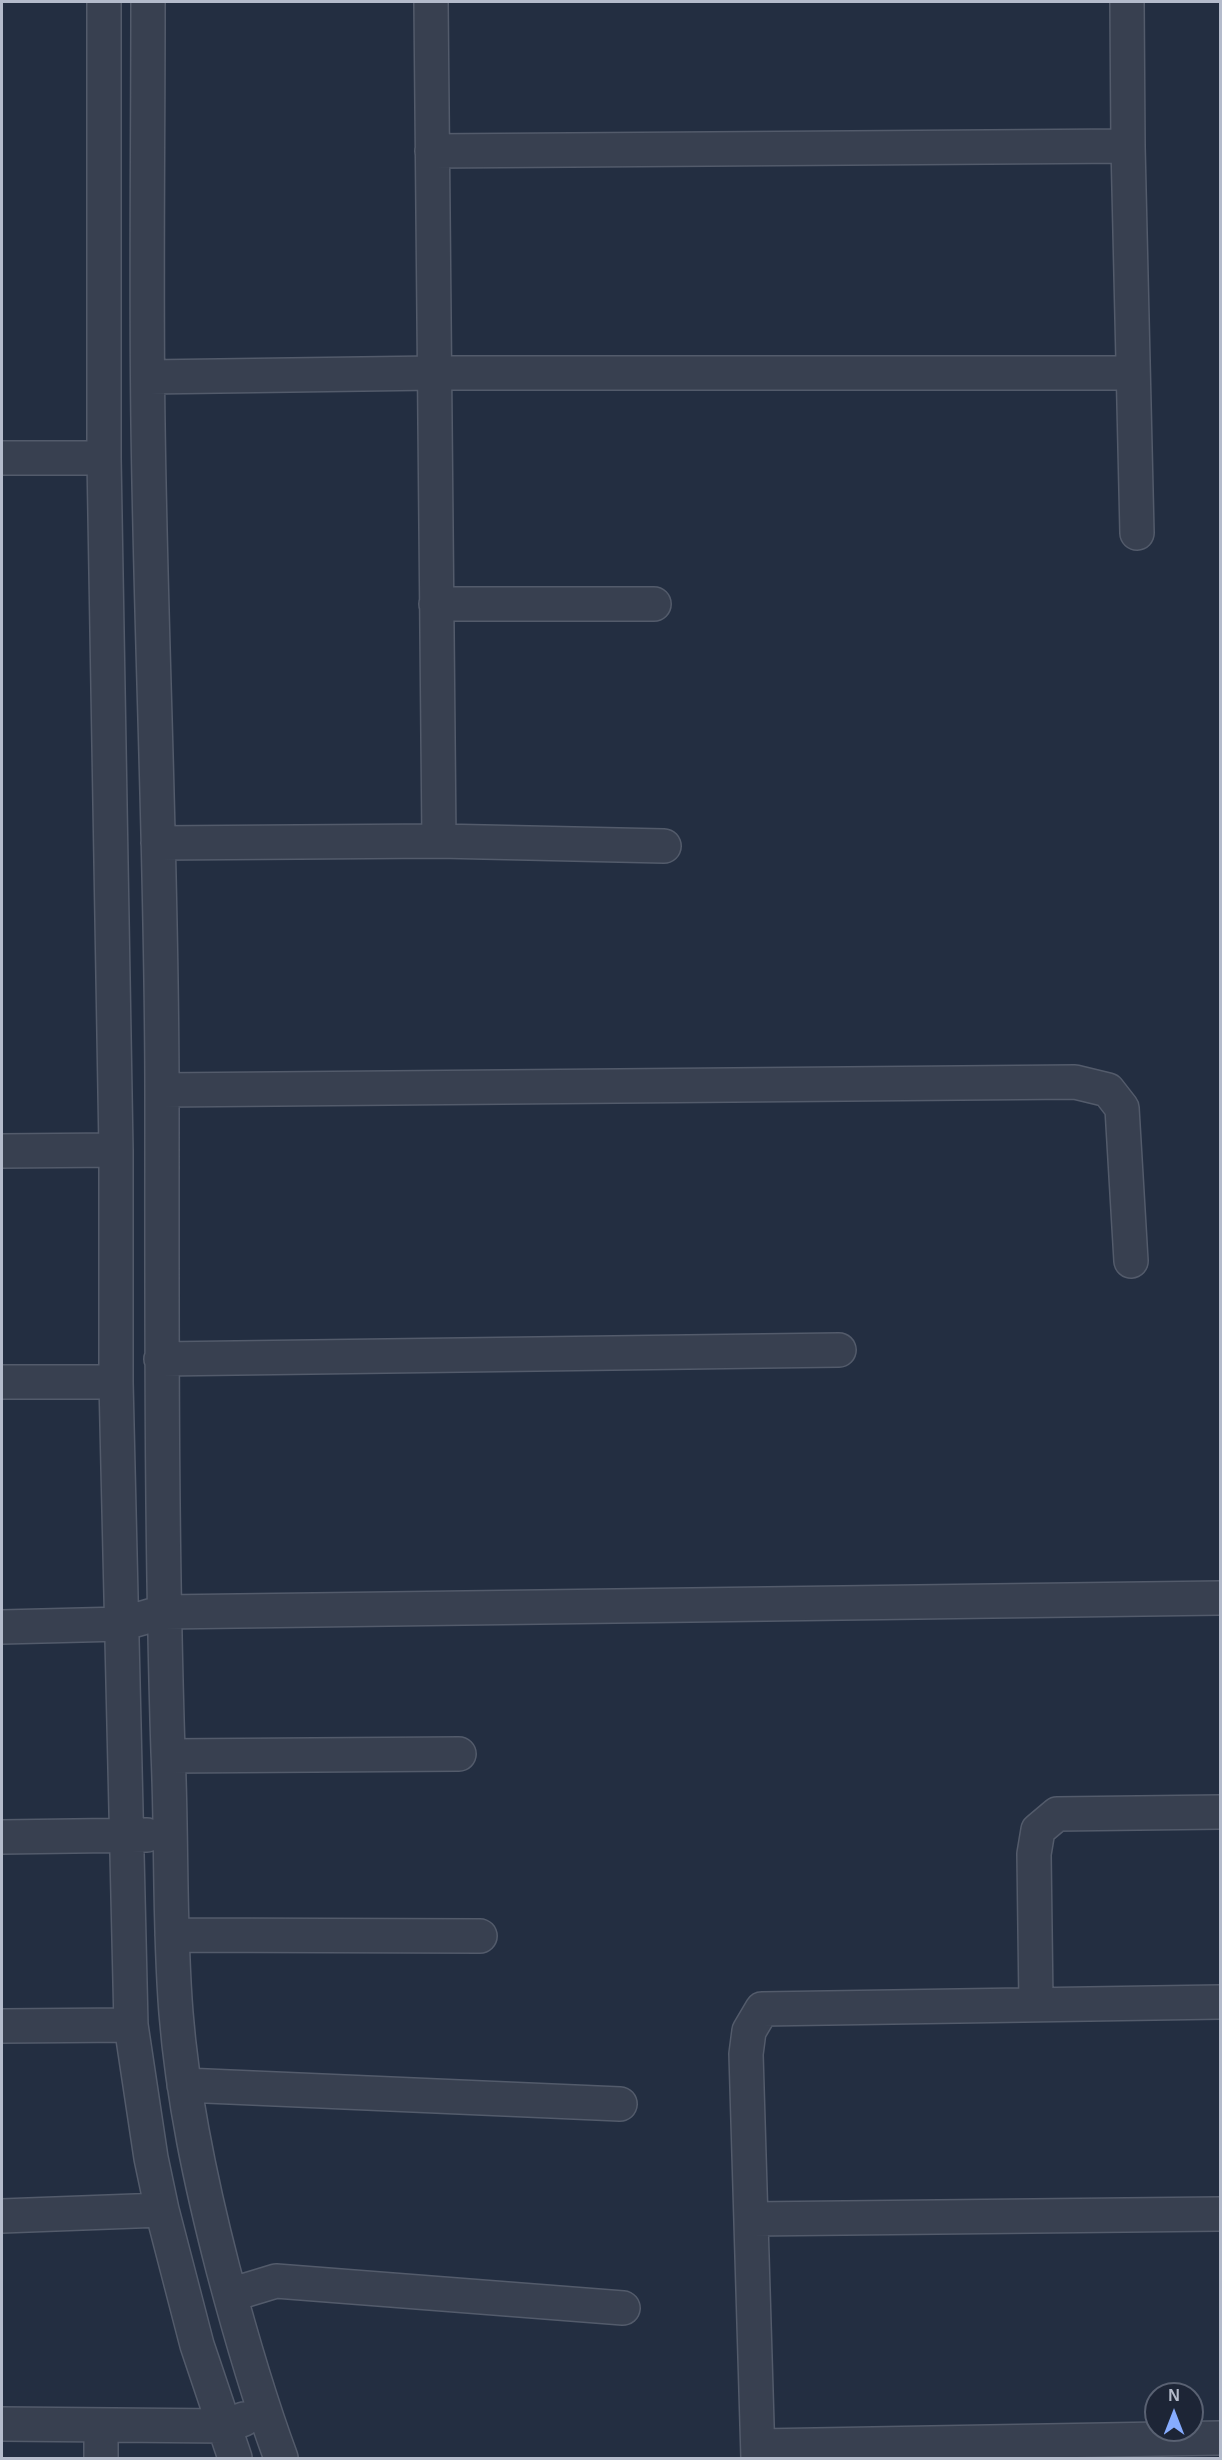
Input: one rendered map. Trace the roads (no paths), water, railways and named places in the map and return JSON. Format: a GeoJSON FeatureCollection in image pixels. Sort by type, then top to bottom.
{"type":"FeatureCollection","features":[{"type":"Feature","properties":{"kind":"street"},"geometry":{"type":"LineString","coordinates":[[104,2],[104,458],[116,1150],[116,1382],[131,2025],[151,2158],[162,2210],[197,2345],[235,2458]]}},
{"type":"Feature","properties":{"kind":"street"},"geometry":{"type":"LineString","coordinates":[[148,2],[148,422],[162,1090],[163,1612],[176,2012],[184,2085],[207,2205],[230,2295],[264,2411],[281,2458]]}},
{"type":"Feature","properties":{"kind":"street"},"geometry":{"type":"LineString","coordinates":[[431,2],[439,841]]}},
{"type":"Feature","properties":{"kind":"street"},"geometry":{"type":"LineString","coordinates":[[1127,2],[1137,533]]}},
{"type":"Feature","properties":{"kind":"street"},"geometry":{"type":"LineString","coordinates":[[432,151],[1128,146]]}},
{"type":"Feature","properties":{"kind":"street"},"geometry":{"type":"LineString","coordinates":[[148,377],[435,373],[1133,373]]}},
{"type":"Feature","properties":{"kind":"street"},"geometry":{"type":"LineString","coordinates":[[104,422],[148,422]]}},
{"type":"Feature","properties":{"kind":"street"},"geometry":{"type":"LineString","coordinates":[[2,458],[104,458]]}},
{"type":"Feature","properties":{"kind":"street"},"geometry":{"type":"LineString","coordinates":[[436,604],[654,604]]}},
{"type":"Feature","properties":{"kind":"street"},"geometry":{"type":"LineString","coordinates":[[158,843],[439,841],[664,846]]}},
{"type":"Feature","properties":{"kind":"street"},"geometry":{"type":"LineString","coordinates":[[162,1090],[1075,1082],[1108,1090],[1122,1108],[1131,1261]]}},
{"type":"Feature","properties":{"kind":"street"},"geometry":{"type":"LineString","coordinates":[[2,1151],[116,1150]]}},
{"type":"Feature","properties":{"kind":"street"},"geometry":{"type":"LineString","coordinates":[[161,1359],[839,1350]]}},
{"type":"Feature","properties":{"kind":"street"},"geometry":{"type":"LineString","coordinates":[[2,1382],[116,1382]]}},
{"type":"Feature","properties":{"kind":"street"},"geometry":{"type":"LineString","coordinates":[[2,1627],[122,1624],[163,1612],[1221,1598]]}},
{"type":"Feature","properties":{"kind":"street"},"geometry":{"type":"LineString","coordinates":[[169,1756],[459,1754]]}},
{"type":"Feature","properties":{"kind":"street"},"geometry":{"type":"LineString","coordinates":[[1036,2004],[1034,1854],[1038,1830],[1057,1814],[1221,1812]]}},
{"type":"Feature","properties":{"kind":"street"},"geometry":{"type":"LineString","coordinates":[[2,1837],[126,1836],[171,1833]]}},
{"type":"Feature","properties":{"kind":"street"},"geometry":{"type":"LineString","coordinates":[[172,1935],[480,1936]]}},
{"type":"Feature","properties":{"kind":"street"},"geometry":{"type":"LineString","coordinates":[[1221,2002],[762,2009],[748,2031],[746,2054],[758,2452],[1221,2438]]}},
{"type":"Feature","properties":{"kind":"street"},"geometry":{"type":"LineString","coordinates":[[2,2026],[131,2025]]}},
{"type":"Feature","properties":{"kind":"street"},"geometry":{"type":"LineString","coordinates":[[184,2085],[620,2104]]}},
{"type":"Feature","properties":{"kind":"street"},"geometry":{"type":"LineString","coordinates":[[2,2216],[162,2210]]}},
{"type":"Feature","properties":{"kind":"street"},"geometry":{"type":"LineString","coordinates":[[751,2219],[1221,2214]]}},
{"type":"Feature","properties":{"kind":"street"},"geometry":{"type":"LineString","coordinates":[[230,2295],[276,2281],[623,2308]]}},
{"type":"Feature","properties":{"kind":"street"},"geometry":{"type":"LineString","coordinates":[[2,2424],[225,2426],[264,2411]]}},
{"type":"Feature","properties":{"kind":"street"},"geometry":{"type":"LineString","coordinates":[[101,2426],[101,2458]]}}]}
